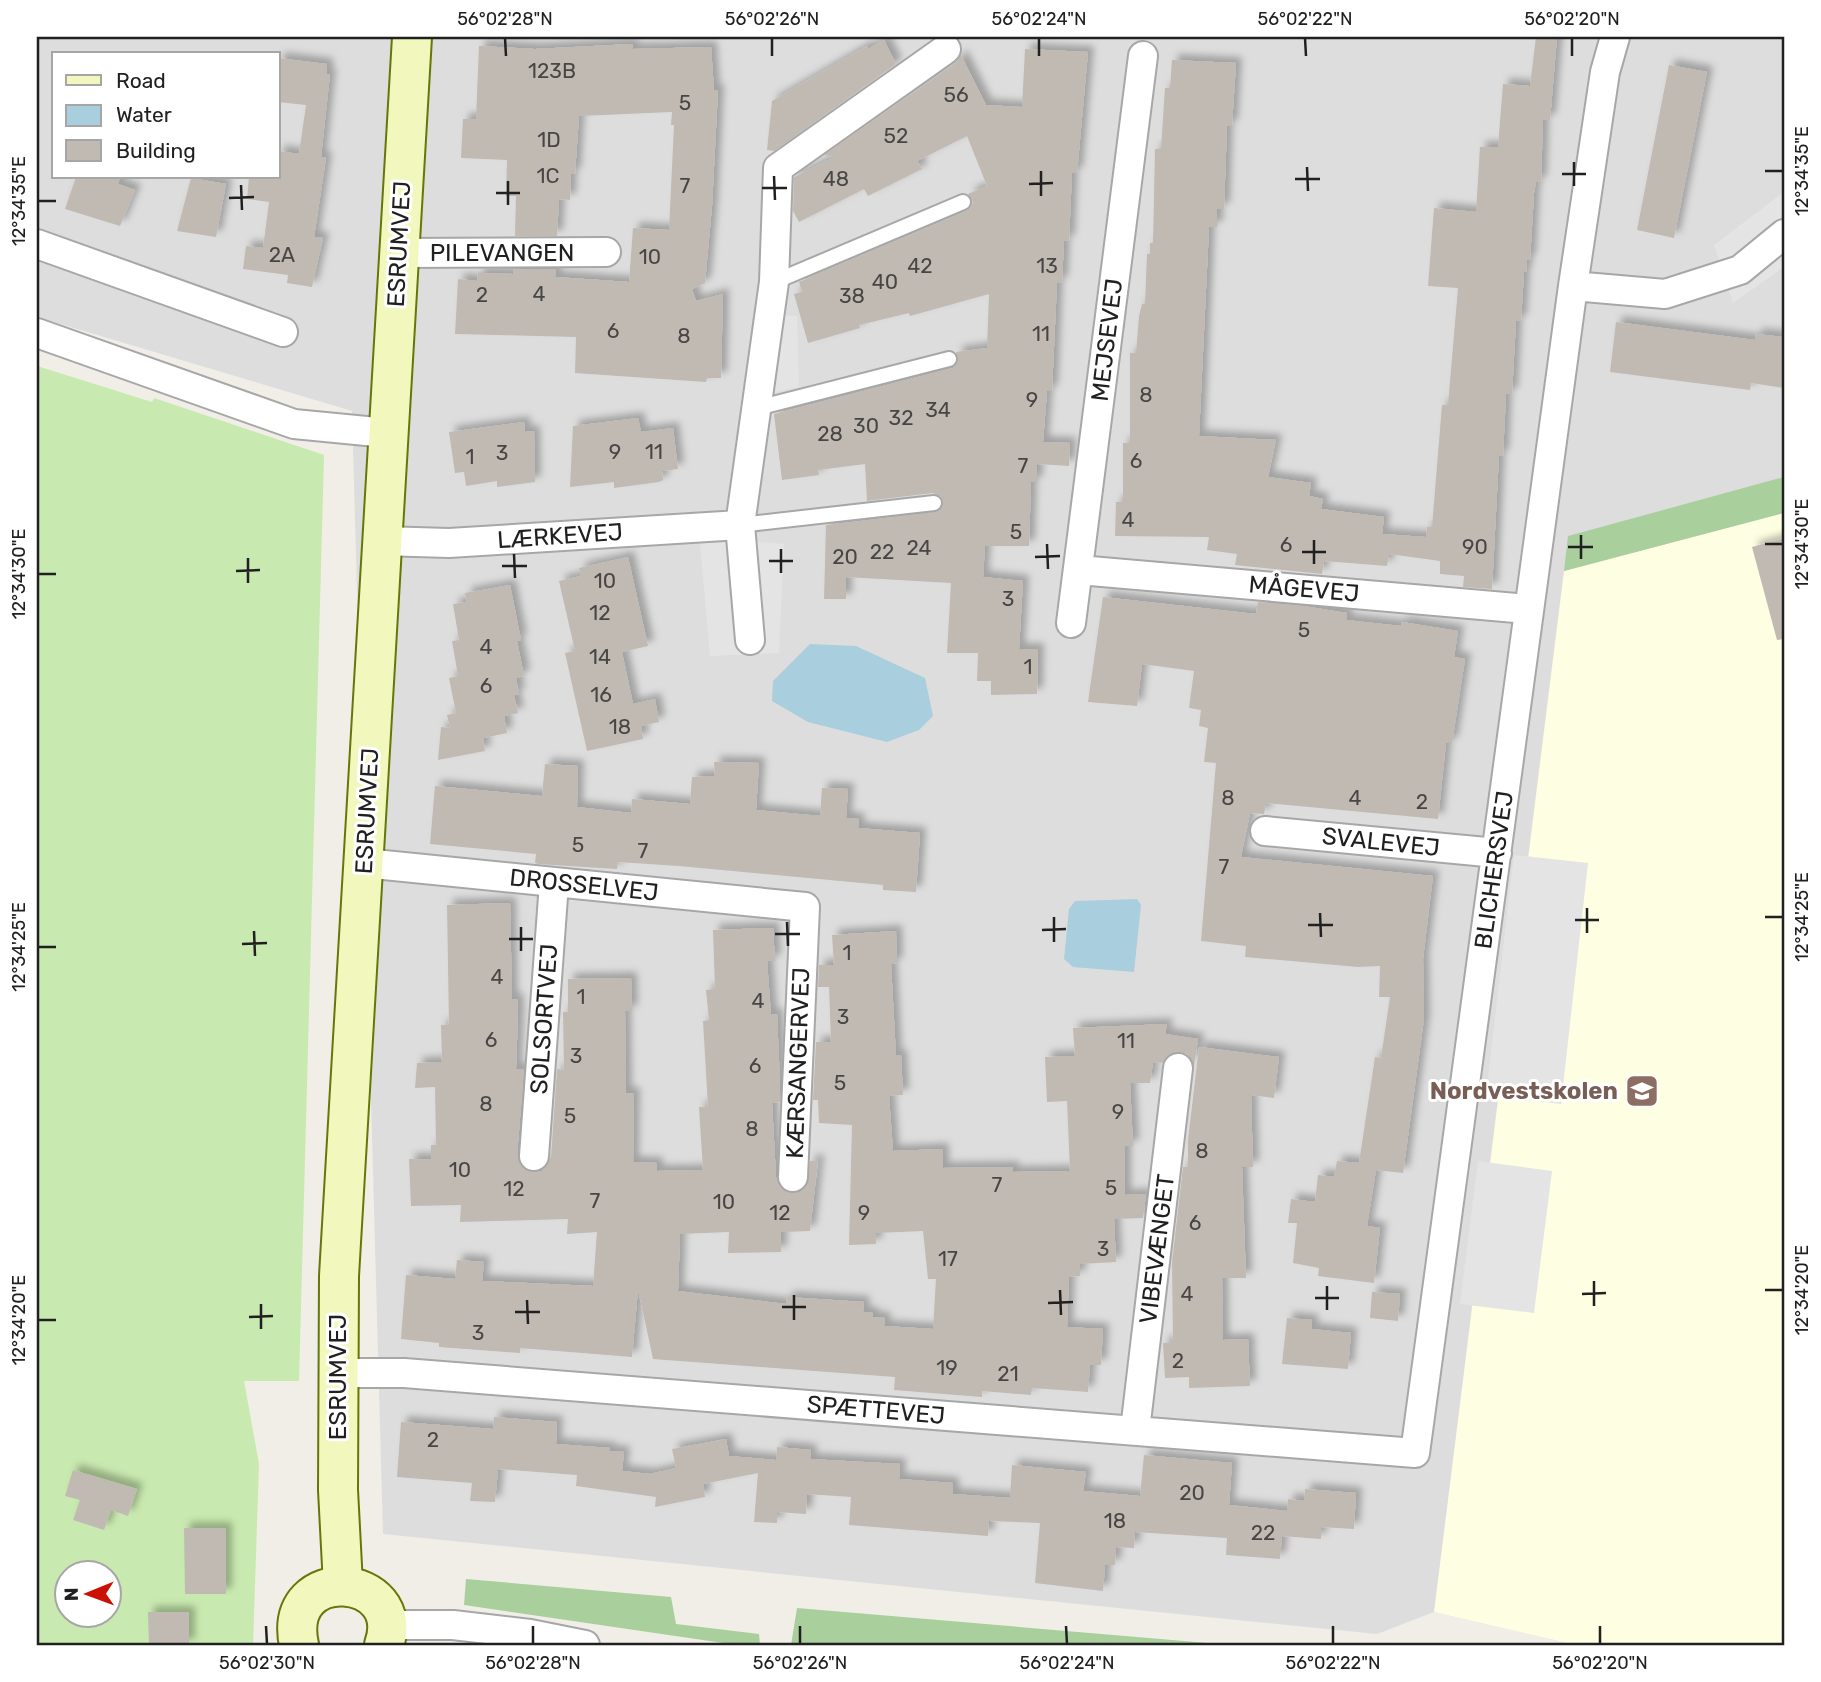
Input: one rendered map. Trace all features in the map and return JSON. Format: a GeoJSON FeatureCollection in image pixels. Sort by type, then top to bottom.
{"type":"FeatureCollection","features":[{"type":"Feature","properties":{"kind":"main road","name":"ESRUMVEJ"},"geometry":{"type":"LineString","coordinates":[[343,1585],[338,1373],[339,1276],[412,37]]}},
{"type":"Feature","properties":{"kind":"main road"},"geometry":{"type":"LineString","coordinates":[[299,1645],[298,1618],[305,1604],[315,1594],[343,1585],[355,1587],[377,1601],[385,1635]]}},
{"type":"Feature","properties":{"kind":"street","name":"BLICHERSVEJ"},"geometry":{"type":"LineString","coordinates":[[1415,1453],[1573,286],[1605,72],[1615,37]]}},
{"type":"Feature","properties":{"kind":"street"},"geometry":{"type":"LineString","coordinates":[[750,640],[740,525],[774,282],[778,168],[946,50]]}},
{"type":"Feature","properties":{"kind":"street","name":"MEJSEVEJ"},"geometry":{"type":"LineString","coordinates":[[1071,623],[1143,56]]}},
{"type":"Feature","properties":{"kind":"street"},"geometry":{"type":"LineString","coordinates":[[1573,286],[1665,294],[1740,270],[1784,234]]}},
{"type":"Feature","properties":{"kind":"street"},"geometry":{"type":"LineString","coordinates":[[37,244],[284,332]]}},
{"type":"Feature","properties":{"kind":"street","name":"PILEVANGEN"},"geometry":{"type":"LineString","coordinates":[[398,253],[607,252]]}},
{"type":"Feature","properties":{"kind":"street"},"geometry":{"type":"LineString","coordinates":[[37,333],[294,424],[387,433]]}},
{"type":"Feature","properties":{"kind":"street","name":"LÆRKEVEJ"},"geometry":{"type":"LineString","coordinates":[[381,541],[449,543],[740,525]]}},
{"type":"Feature","properties":{"kind":"street","name":"MÅGEVEJ"},"geometry":{"type":"LineString","coordinates":[[1079,570],[1528,609]]}},
{"type":"Feature","properties":{"kind":"street","name":"SVALEVEJ"},"geometry":{"type":"LineString","coordinates":[[1265,831],[1497,853]]}},
{"type":"Feature","properties":{"kind":"street","name":"DROSSELVEJ"},"geometry":{"type":"LineString","coordinates":[[364,863],[805,907]]}},
{"type":"Feature","properties":{"kind":"street","name":"SOLSORTVEJ"},"geometry":{"type":"LineString","coordinates":[[534,1156],[554,883]]}},
{"type":"Feature","properties":{"kind":"street","name":"KÆRSANGERVEJ"},"geometry":{"type":"LineString","coordinates":[[793,1177],[805,907]]}},
{"type":"Feature","properties":{"kind":"street","name":"VIBEVÆNGET"},"geometry":{"type":"LineString","coordinates":[[1135,1430],[1178,1068]]}},
{"type":"Feature","properties":{"kind":"street","name":"SPÆTTEVEJ"},"geometry":{"type":"LineString","coordinates":[[338,1373],[404,1373],[1415,1453]]}},
{"type":"Feature","properties":{"kind":"street"},"geometry":{"type":"LineString","coordinates":[[385,1635],[453,1625],[530,1634],[584,1645]]}},
{"type":"Feature","properties":{"kind":"lane"},"geometry":{"type":"LineString","coordinates":[[774,282],[963,202]]}},
{"type":"Feature","properties":{"kind":"lane"},"geometry":{"type":"LineString","coordinates":[[757,408],[949,359]]}},
{"type":"Feature","properties":{"kind":"lane","name":"LÆRKEVEJ"},"geometry":{"type":"LineString","coordinates":[[740,525],[934,503]]}},
{"type":"Feature","properties":{"kind":"shaded area"},"geometry":{"type":"Polygon","coordinates":[[[37,37],[1784,37],[1784,1645],[1576,1645],[1434,1612],[1377,1634],[383,1534],[352,411],[37,317],[37,37]]]}},
{"type":"Feature","properties":{"kind":"shaded area"},"geometry":{"type":"Polygon","coordinates":[[[1784,192],[1784,267],[1733,303],[1714,245],[1784,192]]]}},
{"type":"Feature","properties":{"kind":"shaded area"},"geometry":{"type":"Polygon","coordinates":[[[778,315],[797,316],[799,387],[774,392],[778,315]]]}},
{"type":"Feature","properties":{"kind":"shaded area","name":"Nordvestskolen"},"geometry":{"type":"Polygon","coordinates":[[[1784,513],[1784,1645],[1576,1645],[1434,1612],[1564,571],[1784,513]]]}},
{"type":"Feature","properties":{"kind":"shaded area"},"geometry":{"type":"Polygon","coordinates":[[[722,539],[784,544],[779,653],[710,656],[700,544],[722,539]]]}},
{"type":"Feature","properties":{"kind":"shaded area"},"geometry":{"type":"Polygon","coordinates":[[[1514,855],[1588,863],[1561,1104],[1486,1095],[1514,855]]]}},
{"type":"Feature","properties":{"kind":"shaded area"},"geometry":{"type":"Polygon","coordinates":[[[1478,1161],[1552,1171],[1534,1313],[1460,1304],[1478,1161]]]}},
{"type":"Feature","properties":{"kind":"green space"},"geometry":{"type":"Polygon","coordinates":[[[37,366],[152,402],[154,398],[324,455],[299,1381],[244,1381],[259,1464],[253,1645],[37,1645],[37,366]]]}},
{"type":"Feature","properties":{"kind":"green space"},"geometry":{"type":"Polygon","coordinates":[[[1784,477],[1784,513],[1564,571],[1568,536],[1784,477]]]}},
{"type":"Feature","properties":{"kind":"green space"},"geometry":{"type":"Polygon","coordinates":[[[466,1579],[671,1597],[676,1624],[759,1634],[760,1645],[737,1645],[464,1605],[466,1579]]]}},
{"type":"Feature","properties":{"kind":"green space"},"geometry":{"type":"Polygon","coordinates":[[[797,1608],[1231,1645],[791,1645],[797,1608]]]}},
{"type":"Feature","properties":{"kind":"water"},"geometry":{"type":"Polygon","coordinates":[[[810,644],[856,646],[925,678],[933,716],[919,730],[887,742],[808,722],[772,701],[773,681],[810,644]]]}},
{"type":"Feature","properties":{"kind":"water"},"geometry":{"type":"Polygon","coordinates":[[[1137,899],[1141,905],[1134,972],[1073,967],[1064,959],[1069,909],[1075,901],[1137,899]]]}},
{"type":"Feature","properties":{"kind":"building"},"geometry":{"type":"Polygon","coordinates":[[[1536,37],[1557,37],[1550,120],[1543,120],[1541,182],[1536,182],[1534,193],[1530,260],[1527,260],[1524,272],[1521,321],[1516,321],[1512,394],[1506,394],[1503,456],[1499,455],[1492,589],[1463,587],[1464,576],[1440,574],[1440,561],[1389,554],[1387,566],[1324,561],[1322,574],[1235,565],[1237,554],[1207,550],[1209,537],[1115,536],[1116,502],[1123,502],[1123,443],[1130,443],[1130,353],[1136,353],[1139,316],[1142,304],[1145,304],[1147,254],[1150,254],[1150,243],[1153,243],[1155,149],[1161,149],[1165,88],[1170,88],[1172,60],[1236,63],[1232,126],[1227,126],[1224,209],[1217,209],[1217,227],[1209,227],[1199,436],[1276,440],[1268,477],[1311,483],[1309,496],[1323,499],[1321,509],[1384,517],[1382,534],[1426,537],[1427,527],[1432,527],[1442,405],[1448,405],[1458,288],[1428,286],[1434,208],[1476,212],[1480,147],[1498,147],[1503,84],[1530,86],[1536,37]]]}},
{"type":"Feature","properties":{"kind":"building"},"geometry":{"type":"Polygon","coordinates":[[[884,40],[896,64],[774,151],[767,150],[772,101],[867,46],[868,49],[884,40]]]}},
{"type":"Feature","properties":{"kind":"building"},"geometry":{"type":"Polygon","coordinates":[[[632,44],[633,49],[711,47],[714,90],[718,90],[712,206],[705,283],[692,289],[696,301],[723,294],[721,378],[707,378],[706,382],[575,373],[576,337],[455,334],[458,279],[477,281],[478,273],[513,274],[513,269],[556,269],[555,277],[629,282],[633,228],[669,230],[674,125],[671,125],[672,112],[579,116],[575,174],[571,174],[570,200],[559,199],[557,236],[515,236],[516,196],[506,196],[507,160],[461,158],[463,119],[476,119],[479,46],[535,49],[632,44]]]}},
{"type":"Feature","properties":{"kind":"building"},"geometry":{"type":"Polygon","coordinates":[[[1025,49],[1088,52],[1077,173],[1072,173],[1069,241],[1064,240],[1062,283],[1057,282],[1052,391],[1047,391],[1043,442],[1070,443],[1069,466],[1037,464],[1037,482],[1031,482],[1029,546],[985,546],[983,577],[1023,581],[1019,649],[1038,649],[1037,694],[991,695],[991,681],[977,681],[978,653],[947,653],[951,583],[846,577],[846,599],[824,599],[826,525],[936,512],[943,506],[941,497],[933,493],[867,501],[865,464],[818,470],[819,475],[782,480],[774,414],[953,368],[958,361],[956,352],[987,348],[989,294],[910,316],[909,313],[859,325],[860,328],[808,343],[794,294],[802,292],[799,282],[969,210],[973,202],[968,194],[987,186],[967,136],[917,161],[922,169],[868,196],[864,189],[799,222],[793,211],[794,177],[835,157],[824,155],[956,63],[961,55],[986,105],[1022,107],[1025,49]]]}},
{"type":"Feature","properties":{"kind":"building"},"geometry":{"type":"Polygon","coordinates":[[[280,58],[327,64],[327,74],[330,74],[321,157],[326,158],[314,237],[323,238],[312,287],[287,283],[288,275],[243,269],[246,246],[263,248],[269,202],[247,199],[249,178],[280,178],[280,151],[299,154],[306,105],[280,102],[280,58]]]}},
{"type":"Feature","properties":{"kind":"building"},"geometry":{"type":"Polygon","coordinates":[[[1669,65],[1707,72],[1674,238],[1637,230],[1669,65]]]}},
{"type":"Feature","properties":{"kind":"building"},"geometry":{"type":"Polygon","coordinates":[[[76,178],[120,178],[118,184],[135,190],[120,226],[65,209],[76,178]]]}},
{"type":"Feature","properties":{"kind":"building"},"geometry":{"type":"Polygon","coordinates":[[[191,178],[226,184],[216,237],[177,231],[191,178]]]}},
{"type":"Feature","properties":{"kind":"building"},"geometry":{"type":"Polygon","coordinates":[[[1616,322],[1755,340],[1756,334],[1784,337],[1784,388],[1751,383],[1750,390],[1610,372],[1616,322]]]}},
{"type":"Feature","properties":{"kind":"building"},"geometry":{"type":"Polygon","coordinates":[[[638,418],[641,432],[673,428],[678,469],[662,471],[663,480],[659,482],[614,488],[614,482],[570,487],[573,426],[638,418]]]}},
{"type":"Feature","properties":{"kind":"building"},"geometry":{"type":"Polygon","coordinates":[[[524,422],[525,432],[534,431],[535,482],[497,487],[497,481],[466,486],[464,472],[455,473],[449,432],[524,422]]]}},
{"type":"Feature","properties":{"kind":"building"},"geometry":{"type":"Polygon","coordinates":[[[1784,538],[1784,639],[1777,640],[1752,547],[1784,538]]]}},
{"type":"Feature","properties":{"kind":"building"},"geometry":{"type":"Polygon","coordinates":[[[628,557],[648,646],[622,652],[633,704],[655,699],[659,722],[641,726],[643,739],[587,751],[565,653],[575,651],[559,581],[581,576],[579,568],[628,557]]]}},
{"type":"Feature","properties":{"kind":"building"},"geometry":{"type":"Polygon","coordinates":[[[510,585],[521,640],[517,641],[524,676],[516,678],[519,694],[514,695],[518,713],[504,716],[507,733],[483,738],[485,751],[438,760],[441,727],[450,728],[447,715],[456,713],[449,678],[458,676],[452,641],[459,640],[453,604],[467,602],[465,593],[510,585]]]}},
{"type":"Feature","properties":{"kind":"building"},"geometry":{"type":"Polygon","coordinates":[[[1103,597],[1256,614],[1258,602],[1303,606],[1347,613],[1346,620],[1401,626],[1402,622],[1458,631],[1454,657],[1465,659],[1452,743],[1446,743],[1438,819],[1266,803],[1264,814],[1250,813],[1241,857],[1433,876],[1423,959],[1424,1019],[1403,1173],[1376,1170],[1367,1226],[1380,1228],[1374,1283],[1318,1276],[1319,1268],[1293,1263],[1297,1223],[1288,1223],[1291,1199],[1315,1202],[1318,1175],[1334,1177],[1337,1161],[1359,1163],[1375,1057],[1381,1058],[1390,997],[1379,997],[1380,966],[1358,967],[1245,957],[1246,946],[1201,941],[1216,763],[1204,762],[1208,728],[1199,726],[1201,710],[1189,708],[1194,671],[1142,664],[1137,706],[1088,702],[1103,597]]]}},
{"type":"Feature","properties":{"kind":"building"},"geometry":{"type":"Polygon","coordinates":[[[714,762],[759,763],[756,810],[820,816],[822,788],[848,789],[846,818],[859,819],[858,828],[920,833],[916,892],[883,890],[883,885],[679,866],[618,862],[617,869],[538,864],[535,863],[536,854],[430,844],[435,786],[542,796],[545,764],[578,766],[577,807],[631,813],[632,799],[690,804],[692,777],[715,776],[714,762]]]}},
{"type":"Feature","properties":{"kind":"building"},"geometry":{"type":"Polygon","coordinates":[[[510,903],[512,999],[517,999],[518,1013],[516,1069],[524,1069],[517,1155],[524,1169],[532,1172],[542,1171],[551,1157],[557,1069],[564,1070],[563,1012],[568,1012],[568,979],[631,978],[632,1011],[625,1011],[626,1093],[634,1093],[633,1162],[657,1163],[657,1171],[703,1170],[699,1107],[708,1107],[703,1021],[709,1020],[706,990],[715,989],[713,930],[773,928],[775,961],[767,961],[771,1015],[777,1014],[780,1084],[780,1102],[772,1103],[776,1177],[784,1191],[800,1192],[807,1185],[810,1161],[818,1160],[810,1231],[781,1232],[781,1252],[728,1253],[729,1232],[680,1234],[678,1291],[786,1304],[787,1297],[864,1302],[863,1312],[873,1313],[872,1317],[885,1318],[884,1326],[933,1329],[936,1279],[928,1279],[923,1231],[876,1233],[876,1244],[849,1245],[852,1125],[819,1123],[818,1100],[813,1100],[816,1042],[831,1042],[829,987],[818,987],[819,965],[834,965],[832,935],[896,931],[897,963],[891,964],[896,1056],[901,1055],[903,1095],[889,1096],[893,1151],[943,1149],[943,1168],[1013,1167],[1013,1172],[1070,1171],[1067,1101],[1047,1102],[1045,1057],[1075,1056],[1073,1028],[1167,1024],[1165,1034],[1198,1039],[1194,1067],[1187,1054],[1172,1053],[1163,1063],[1153,1062],[1150,1083],[1130,1083],[1133,1146],[1125,1146],[1125,1195],[1146,1194],[1143,1218],[1114,1219],[1116,1262],[1080,1264],[1080,1276],[1069,1277],[1067,1327],[1103,1329],[1101,1365],[1090,1365],[1088,1392],[1032,1388],[1031,1395],[982,1391],[982,1397],[894,1390],[895,1377],[653,1359],[638,1289],[632,1357],[520,1348],[520,1353],[439,1347],[439,1343],[401,1339],[406,1275],[455,1279],[457,1260],[484,1262],[482,1281],[593,1286],[597,1232],[567,1234],[568,1219],[460,1222],[461,1205],[411,1206],[409,1159],[431,1159],[431,1145],[436,1145],[435,1087],[415,1088],[417,1063],[442,1062],[441,1025],[449,1025],[447,905],[510,903]]]}},
{"type":"Feature","properties":{"kind":"building"},"geometry":{"type":"Polygon","coordinates":[[[1199,1047],[1279,1057],[1274,1098],[1251,1095],[1253,1167],[1242,1167],[1246,1278],[1222,1278],[1223,1340],[1248,1339],[1250,1386],[1189,1388],[1189,1377],[1165,1378],[1163,1343],[1173,1342],[1172,1262],[1183,1167],[1188,1167],[1188,1140],[1199,1047]]]}},
{"type":"Feature","properties":{"kind":"building"},"geometry":{"type":"Polygon","coordinates":[[[1372,1292],[1400,1294],[1398,1321],[1370,1318],[1372,1292]]]}},
{"type":"Feature","properties":{"kind":"building"},"geometry":{"type":"Polygon","coordinates":[[[1287,1318],[1312,1320],[1312,1329],[1351,1333],[1348,1369],[1282,1364],[1287,1318]]]}},
{"type":"Feature","properties":{"kind":"building"},"geometry":{"type":"Polygon","coordinates":[[[494,1417],[557,1422],[556,1444],[610,1448],[609,1451],[624,1452],[622,1471],[650,1474],[676,1468],[672,1449],[726,1439],[729,1456],[776,1460],[777,1447],[811,1450],[810,1459],[900,1464],[899,1479],[953,1483],[953,1494],[1010,1498],[1012,1465],[1086,1472],[1083,1491],[1140,1496],[1144,1455],[1232,1463],[1229,1505],[1287,1511],[1288,1499],[1304,1501],[1305,1489],[1356,1493],[1354,1529],[1321,1527],[1321,1539],[1282,1536],[1280,1559],[1226,1555],[1227,1538],[1135,1532],[1134,1548],[1116,1547],[1115,1565],[1105,1565],[1103,1591],[1035,1583],[1040,1523],[989,1521],[988,1536],[849,1525],[851,1497],[807,1494],[806,1514],[777,1512],[777,1523],[754,1522],[758,1473],[703,1484],[705,1497],[655,1507],[656,1497],[576,1486],[577,1475],[498,1469],[495,1502],[470,1501],[472,1483],[397,1477],[401,1422],[493,1429],[494,1417]]]}},
{"type":"Feature","properties":{"kind":"building"},"geometry":{"type":"Polygon","coordinates":[[[73,1470],[137,1489],[128,1516],[111,1510],[104,1530],[73,1520],[80,1500],[65,1496],[73,1470]]]}},
{"type":"Feature","properties":{"kind":"building"},"geometry":{"type":"Polygon","coordinates":[[[184,1528],[226,1528],[226,1594],[185,1594],[184,1528]]]}},
{"type":"Feature","properties":{"kind":"building"},"geometry":{"type":"Polygon","coordinates":[[[148,1612],[189,1612],[189,1645],[149,1645],[148,1612]]]}},
{"type":"Feature","properties":{"kind":"place","name":"Nordvestskolen"},"geometry":{"type":"Point","coordinates":[1642,1091]}}]}
